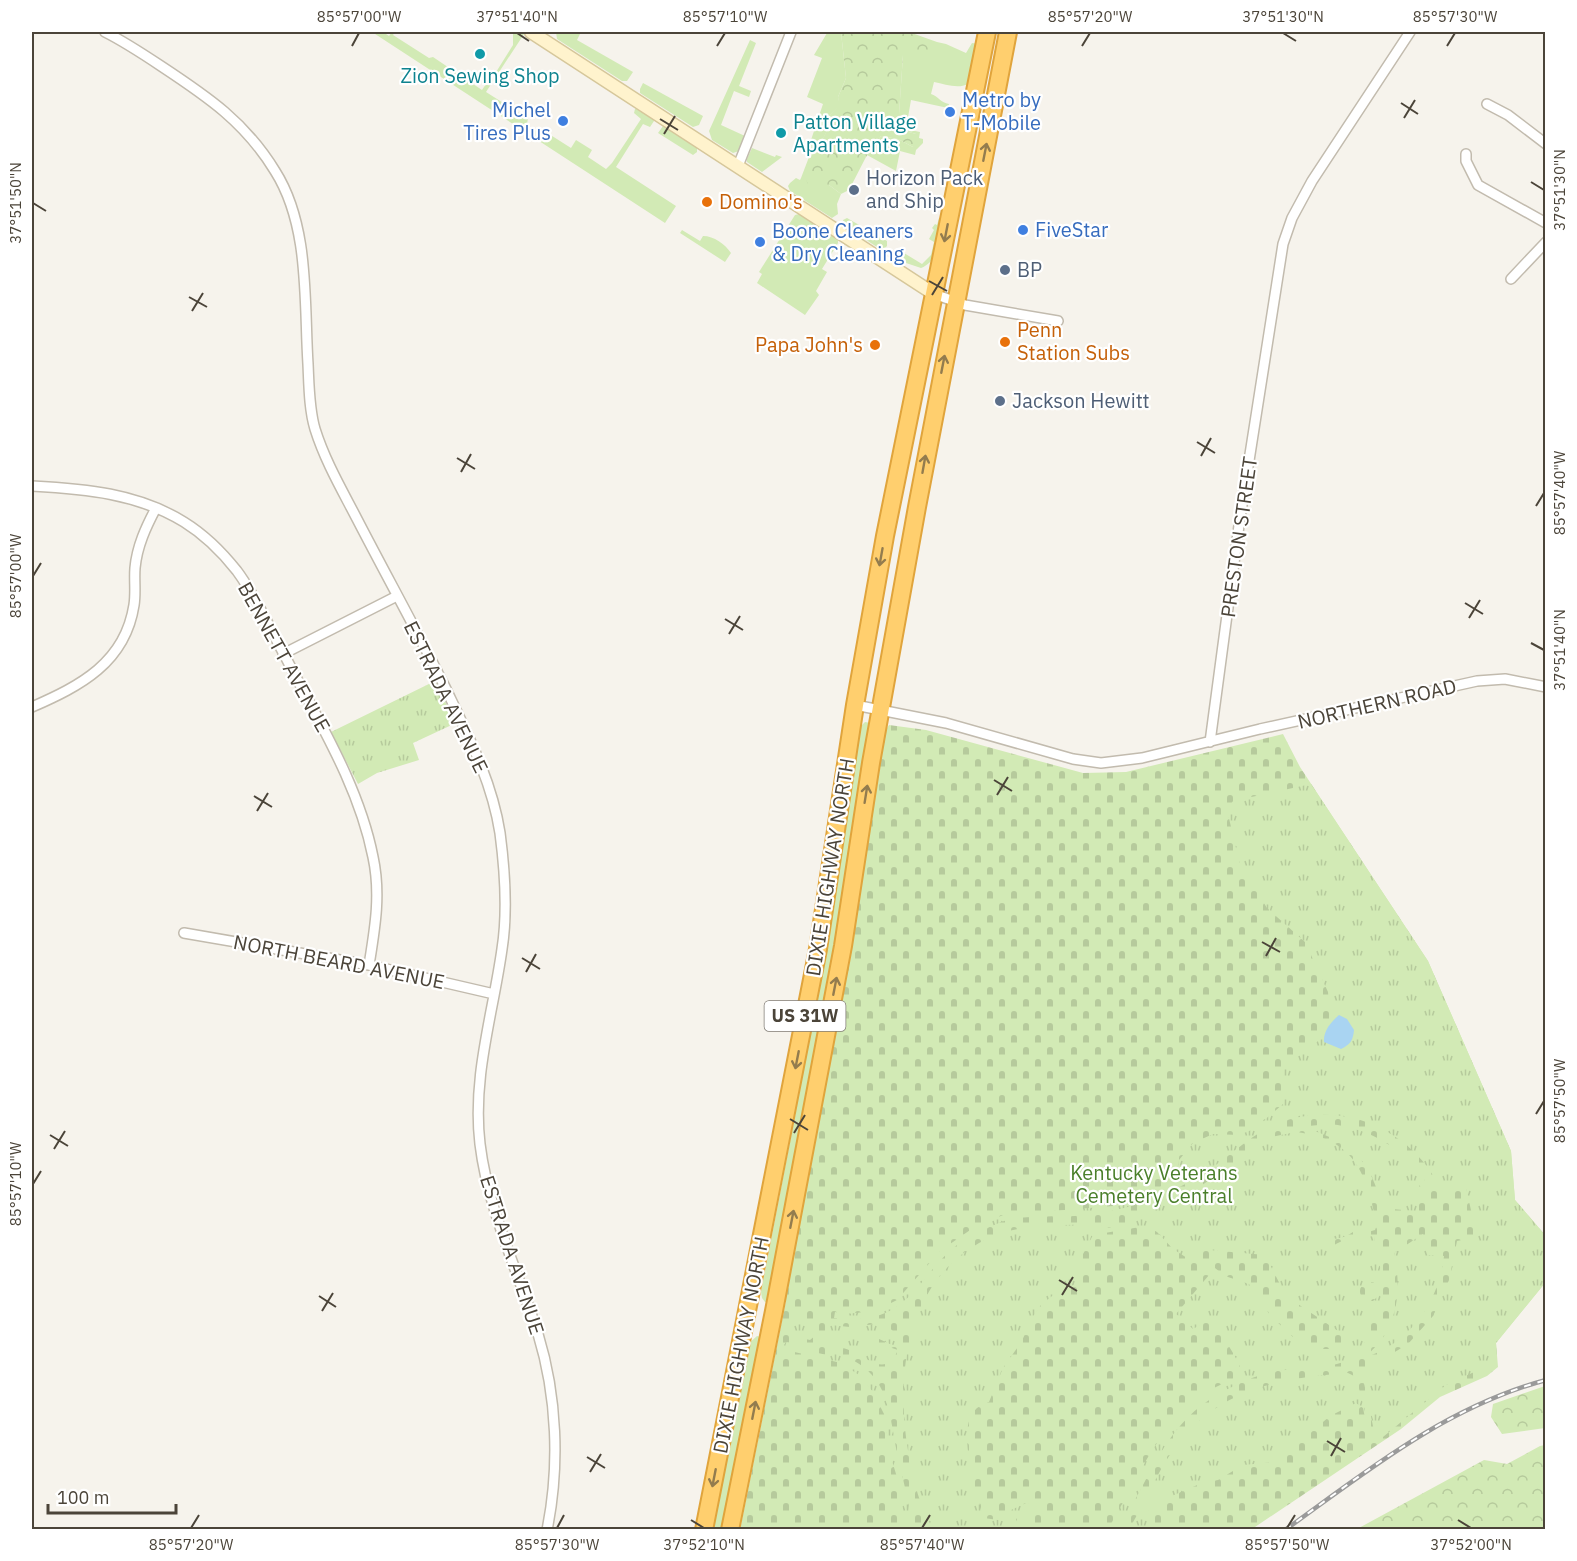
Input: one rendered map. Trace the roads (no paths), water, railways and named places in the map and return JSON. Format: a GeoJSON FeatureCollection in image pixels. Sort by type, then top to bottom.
{"type":"FeatureCollection","features":[{"type":"Feature","properties":{"kind":"highway","name":"US 31W"},"geometry":{"type":"LineString","coordinates":[[934,294],[987,32]]}},
{"type":"Feature","properties":{"kind":"highway","name":"US 31W"},"geometry":{"type":"LineString","coordinates":[[955,302],[1008,32]]}},
{"type":"Feature","properties":{"kind":"highway","name":"DIXIE HIGHWAY NORTH"},"geometry":{"type":"LineString","coordinates":[[704,1530],[816,960],[855,705],[885,536],[934,294]]}},
{"type":"Feature","properties":{"kind":"highway","name":"DIXIE HIGHWAY NORTH"},"geometry":{"type":"LineString","coordinates":[[730,1530],[774,1311],[838,969],[871,763],[955,302]]}},
{"type":"Feature","properties":{"kind":"main road"},"geometry":{"type":"LineString","coordinates":[[531,32],[934,294]]}},
{"type":"Feature","properties":{"kind":"street","name":"ESTRADA AVENUE"},"geometry":{"type":"LineString","coordinates":[[105,32],[134,47],[213,101],[250,134],[278,174],[295,219],[301,251],[313,423],[325,456],[477,752],[492,798],[503,858],[505,901],[503,944],[480,1070],[478,1116],[480,1143],[491,1200],[538,1334],[545,1361],[555,1437],[554,1478],[547,1530]]}},
{"type":"Feature","properties":{"kind":"street"},"geometry":{"type":"LineString","coordinates":[[738,166],[791,32]]}},
{"type":"Feature","properties":{"kind":"street","name":"PRESTON STREET"},"geometry":{"type":"LineString","coordinates":[[1210,742],[1240,518],[1283,244],[1292,218],[1312,181],[1410,32]]}},
{"type":"Feature","properties":{"kind":"street"},"geometry":{"type":"LineString","coordinates":[[1486,104],[1508,115],[1545,144]]}},
{"type":"Feature","properties":{"kind":"street"},"geometry":{"type":"LineString","coordinates":[[1466,154],[1466,161],[1478,186],[1545,223]]}},
{"type":"Feature","properties":{"kind":"street"},"geometry":{"type":"LineString","coordinates":[[1511,279],[1545,242]]}},
{"type":"Feature","properties":{"kind":"street"},"geometry":{"type":"LineString","coordinates":[[934,294],[955,302],[1058,321]]}},
{"type":"Feature","properties":{"kind":"street","name":"BENNETT AVENUE"},"geometry":{"type":"LineString","coordinates":[[32,486],[99,491],[128,497],[156,508],[199,533],[225,556],[250,590],[331,744],[366,826],[374,858],[377,888],[377,917],[369,965]]}},
{"type":"Feature","properties":{"kind":"street"},"geometry":{"type":"LineString","coordinates":[[32,706],[84,682],[102,667],[117,648],[134,607],[138,549],[143,533],[156,508]]}},
{"type":"Feature","properties":{"kind":"street"},"geometry":{"type":"LineString","coordinates":[[283,654],[397,596]]}},
{"type":"Feature","properties":{"kind":"street","name":"NORTHERN ROAD"},"geometry":{"type":"LineString","coordinates":[[1210,742],[1477,681],[1505,679],[1545,687]]}},
{"type":"Feature","properties":{"kind":"street"},"geometry":{"type":"LineString","coordinates":[[855,705],[950,724],[1087,762],[1142,758],[1210,742]]}},
{"type":"Feature","properties":{"kind":"street","name":"NORTH BEARD AVENUE"},"geometry":{"type":"LineString","coordinates":[[184,933],[369,965],[494,994]]}},
{"type":"Feature","properties":{"kind":"water"},"geometry":{"type":"Polygon","coordinates":[[[1339,1015],[1347,1019],[1354,1030],[1351,1041],[1341,1049],[1324,1042],[1326,1030],[1339,1015]]]}},
{"type":"Feature","properties":{"kind":"railway"},"geometry":{"type":"LineString","coordinates":[[1285,1530],[1377,1464],[1441,1424],[1509,1392],[1546,1380]]}},
{"type":"Feature","properties":{"kind":"place","name":"Zion Sewing Shop"},"geometry":{"type":"Point","coordinates":[480,54]}},
{"type":"Feature","properties":{"kind":"place","name":"Metro by T-Mobile"},"geometry":{"type":"Point","coordinates":[950,112]}},
{"type":"Feature","properties":{"kind":"place","name":"Michel Tires Plus"},"geometry":{"type":"Point","coordinates":[563,121]}},
{"type":"Feature","properties":{"kind":"place","name":"Patton Village Apartments"},"geometry":{"type":"Point","coordinates":[781,133]}},
{"type":"Feature","properties":{"kind":"place","name":"Horizon Pack and Ship"},"geometry":{"type":"Point","coordinates":[854,190]}},
{"type":"Feature","properties":{"kind":"place","name":"Domino's"},"geometry":{"type":"Point","coordinates":[707,202]}},
{"type":"Feature","properties":{"kind":"place","name":"FiveStar"},"geometry":{"type":"Point","coordinates":[1023,230]}},
{"type":"Feature","properties":{"kind":"place","name":"Boone Cleaners & Dry Cleaning"},"geometry":{"type":"Point","coordinates":[760,242]}},
{"type":"Feature","properties":{"kind":"place","name":"BP"},"geometry":{"type":"Point","coordinates":[1005,270]}},
{"type":"Feature","properties":{"kind":"place","name":"Penn Station Subs"},"geometry":{"type":"Point","coordinates":[1005,342]}},
{"type":"Feature","properties":{"kind":"place","name":"Papa John's"},"geometry":{"type":"Point","coordinates":[875,345]}},
{"type":"Feature","properties":{"kind":"place","name":"Jackson Hewitt"},"geometry":{"type":"Point","coordinates":[1000,401]}},
{"type":"Feature","properties":{"kind":"park label","name":"Kentucky Veterans Cemetery Central"},"geometry":{"type":"Point","coordinates":[1154,1184]}}]}
